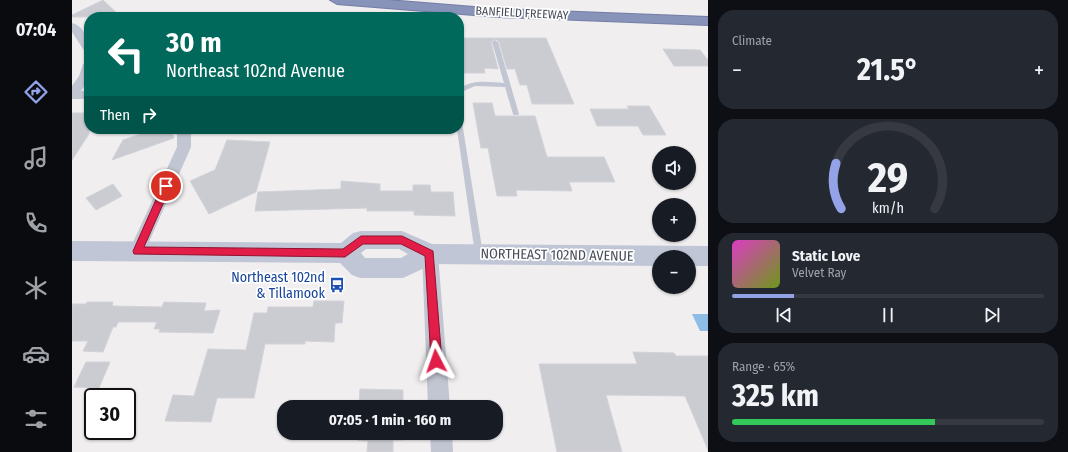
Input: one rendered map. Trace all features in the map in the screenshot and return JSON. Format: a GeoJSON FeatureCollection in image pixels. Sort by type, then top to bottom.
{"type":"FeatureCollection","features":[{"type":"Feature","properties":{"kind":"highway","name":"BANFIELD FREEWAY"},"geometry":{"type":"LineString","coordinates":[[337,0],[499,13],[708,21]]}},
{"type":"Feature","properties":{"kind":"highway","name":"BANFIELD FREEWAY"},"geometry":{"type":"LineString","coordinates":[[425,0],[708,12]]}},
{"type":"Feature","properties":{"kind":"main road","name":"NORTHEAST 102ND AVENUE"},"geometry":{"type":"LineString","coordinates":[[72,251],[345,253],[360,268],[403,268],[430,254],[708,256]]}},
{"type":"Feature","properties":{"kind":"street"},"geometry":{"type":"LineString","coordinates":[[72,26],[84,41]]}},
{"type":"Feature","properties":{"kind":"street"},"geometry":{"type":"LineString","coordinates":[[72,95],[84,79]]}},
{"type":"Feature","properties":{"kind":"street"},"geometry":{"type":"LineString","coordinates":[[72,95],[84,95]]}},
{"type":"Feature","properties":{"kind":"street"},"geometry":{"type":"LineString","coordinates":[[137,251],[184,147],[184,134]]}},
{"type":"Feature","properties":{"kind":"street"},"geometry":{"type":"LineString","coordinates":[[430,254],[439,400]]}},
{"type":"Feature","properties":{"kind":"street"},"geometry":{"type":"LineString","coordinates":[[441,440],[442,452]]}},
{"type":"Feature","properties":{"kind":"lane"},"geometry":{"type":"LineString","coordinates":[[495,42],[516,114]]}},
{"type":"Feature","properties":{"kind":"lane"},"geometry":{"type":"LineString","coordinates":[[464,89],[470,86],[508,85]]}},
{"type":"Feature","properties":{"kind":"lane"},"geometry":{"type":"LineString","coordinates":[[461,134],[480,254]]}},
{"type":"Feature","properties":{"kind":"water"},"geometry":{"type":"Polygon","coordinates":[[[692,314],[708,314],[708,331],[700,331],[692,314]]]}},
{"type":"Feature","properties":{"kind":"building"},"geometry":{"type":"Polygon","coordinates":[[[103,0],[116,12],[84,12],[84,17],[72,17],[72,15],[103,0]]]}},
{"type":"Feature","properties":{"kind":"building"},"geometry":{"type":"Polygon","coordinates":[[[464,38],[546,38],[574,104],[532,104],[527,85],[520,85],[515,69],[507,69],[499,42],[496,39],[491,42],[498,69],[484,68],[485,73],[464,73],[464,38]]]}},
{"type":"Feature","properties":{"kind":"building"},"geometry":{"type":"Polygon","coordinates":[[[663,49],[700,50],[708,60],[708,66],[674,66],[663,49]]]}},
{"type":"Feature","properties":{"kind":"building"},"geometry":{"type":"Polygon","coordinates":[[[473,103],[492,103],[495,116],[535,116],[547,157],[604,157],[615,182],[569,182],[572,191],[516,190],[517,196],[497,196],[488,148],[481,148],[473,103]]]}},
{"type":"Feature","properties":{"kind":"building"},"geometry":{"type":"Polygon","coordinates":[[[627,106],[649,106],[666,135],[643,135],[638,126],[597,126],[590,109],[629,109],[627,106]]]}},
{"type":"Feature","properties":{"kind":"building"},"geometry":{"type":"Polygon","coordinates":[[[72,113],[84,113],[84,134],[89,134],[72,160],[72,113]]]}},
{"type":"Feature","properties":{"kind":"building"},"geometry":{"type":"Polygon","coordinates":[[[140,134],[173,134],[174,138],[112,160],[123,140],[140,134]]]}},
{"type":"Feature","properties":{"kind":"building"},"geometry":{"type":"Polygon","coordinates":[[[227,140],[270,142],[256,192],[209,214],[190,181],[215,170],[227,140]]]}},
{"type":"Feature","properties":{"kind":"building"},"geometry":{"type":"Polygon","coordinates":[[[341,181],[380,184],[380,191],[413,191],[413,185],[430,185],[431,192],[453,192],[455,216],[414,215],[414,211],[367,211],[367,208],[255,211],[258,192],[341,189],[341,181]]]}},
{"type":"Feature","properties":{"kind":"building"},"geometry":{"type":"Polygon","coordinates":[[[113,184],[122,196],[96,210],[86,198],[113,184]]]}},
{"type":"Feature","properties":{"kind":"building"},"geometry":{"type":"Polygon","coordinates":[[[314,301],[344,301],[342,323],[335,323],[334,342],[305,341],[305,344],[265,344],[254,398],[217,398],[211,422],[165,421],[173,395],[194,396],[208,349],[246,350],[254,313],[267,313],[268,307],[313,307],[314,301]]]}},
{"type":"Feature","properties":{"kind":"building"},"geometry":{"type":"Polygon","coordinates":[[[87,302],[113,302],[112,306],[162,307],[164,302],[206,303],[204,311],[220,310],[213,333],[159,332],[160,329],[154,329],[157,322],[118,322],[116,327],[113,327],[103,352],[83,351],[88,341],[72,341],[72,304],[86,304],[87,302]]]}},
{"type":"Feature","properties":{"kind":"building"},"geometry":{"type":"Polygon","coordinates":[[[633,352],[674,353],[676,356],[708,356],[708,450],[685,396],[606,395],[622,452],[557,452],[539,364],[637,364],[633,352]]]}},
{"type":"Feature","properties":{"kind":"building"},"geometry":{"type":"Polygon","coordinates":[[[86,362],[110,362],[99,388],[74,387],[86,362]]]}},
{"type":"Feature","properties":{"kind":"building"},"geometry":{"type":"Polygon","coordinates":[[[360,389],[403,390],[403,400],[359,400],[360,389]]]}},
{"type":"Feature","properties":{"kind":"building"},"geometry":{"type":"Polygon","coordinates":[[[357,440],[393,440],[393,452],[367,452],[368,441],[357,440]]]}},
{"type":"Feature","properties":{"kind":"place","name":"Northeast 102nd & Tillamook"},"geometry":{"type":"Point","coordinates":[337,285]}},
{"type":"Feature","properties":{"kind":"route"},"geometry":{"type":"LineString","coordinates":[[166,186],[137,251],[345,253],[361,240],[402,240],[430,254],[436,361]]}}]}
